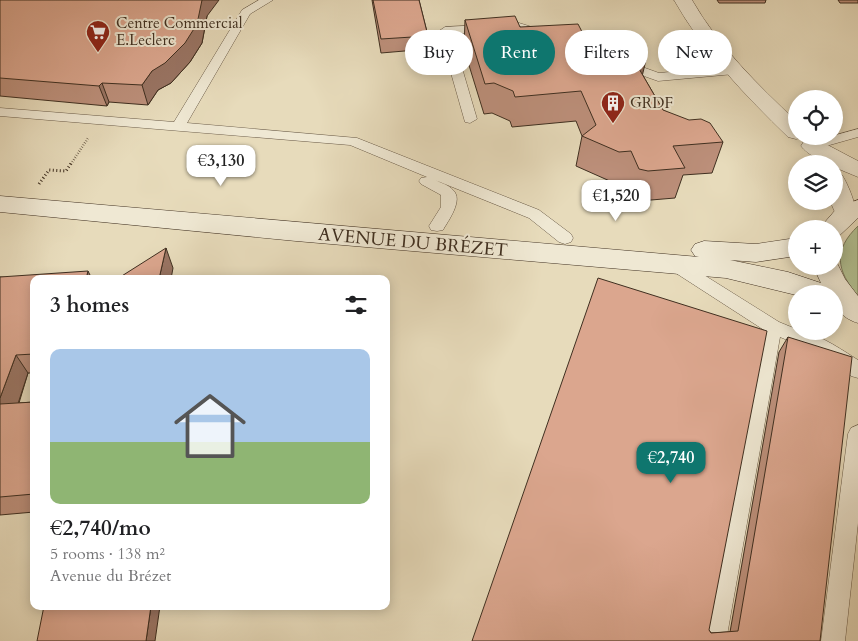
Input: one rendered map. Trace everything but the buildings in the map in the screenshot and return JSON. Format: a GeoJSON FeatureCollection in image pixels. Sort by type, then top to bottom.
{"type":"FeatureCollection","features":[{"type":"Feature","properties":{"kind":"street"},"geometry":{"type":"LineString","coordinates":[[683,0],[710,40],[734,70],[788,125]]}},
{"type":"Feature","properties":{"kind":"street"},"geometry":{"type":"LineString","coordinates":[[808,145],[858,170]]}},
{"type":"Feature","properties":{"kind":"street","name":"AVENUE DU BRÉZET"},"geometry":{"type":"LineString","coordinates":[[0,187],[565,238],[748,252],[788,248]]}},
{"type":"Feature","properties":{"kind":"street","name":"AVENUE DU BRÉZET"},"geometry":{"type":"LineString","coordinates":[[0,204],[734,270],[796,285]]}},
{"type":"Feature","properties":{"kind":"lane"},"geometry":{"type":"LineString","coordinates":[[177,128],[246,12],[267,0]]}},
{"type":"Feature","properties":{"kind":"lane"},"geometry":{"type":"LineString","coordinates":[[470,119],[445,31],[520,27],[556,40]]}},
{"type":"Feature","properties":{"kind":"lane"},"geometry":{"type":"LineString","coordinates":[[648,73],[658,77],[734,70]]}},
{"type":"Feature","properties":{"kind":"lane"},"geometry":{"type":"LineString","coordinates":[[0,112],[318,139],[335,138],[352,141],[534,214],[565,238]]}},
{"type":"Feature","properties":{"kind":"lane"},"geometry":{"type":"LineString","coordinates":[[843,136],[857,133]]}},
{"type":"Feature","properties":{"kind":"lane"},"geometry":{"type":"LineString","coordinates":[[318,139],[420,178],[444,190],[448,193],[449,207],[438,226]]}},
{"type":"Feature","properties":{"kind":"lane"},"geometry":{"type":"LineString","coordinates":[[674,264],[773,327],[818,346],[856,367],[858,371]]}},
{"type":"Feature","properties":{"kind":"lane"},"geometry":{"type":"LineString","coordinates":[[714,641],[773,327]]}},
{"type":"Feature","properties":{"kind":"lane"},"geometry":{"type":"LineString","coordinates":[[834,641],[858,434]]}},
{"type":"Feature","properties":{"kind":"path"},"geometry":{"type":"LineString","coordinates":[[34,190],[50,170],[66,172],[100,121]]}},
{"type":"Feature","properties":{"kind":"green space"},"geometry":{"type":"Polygon","coordinates":[[[858,226],[858,296],[843,272],[843,246],[858,226]]]}},
{"type":"Feature","properties":{"kind":"place","name":"Centre Commercial E.Leclerc"},"geometry":{"type":"Point","coordinates":[98,53]}},
{"type":"Feature","properties":{"kind":"place","name":"GRDF"},"geometry":{"type":"Point","coordinates":[613,124]}}]}
